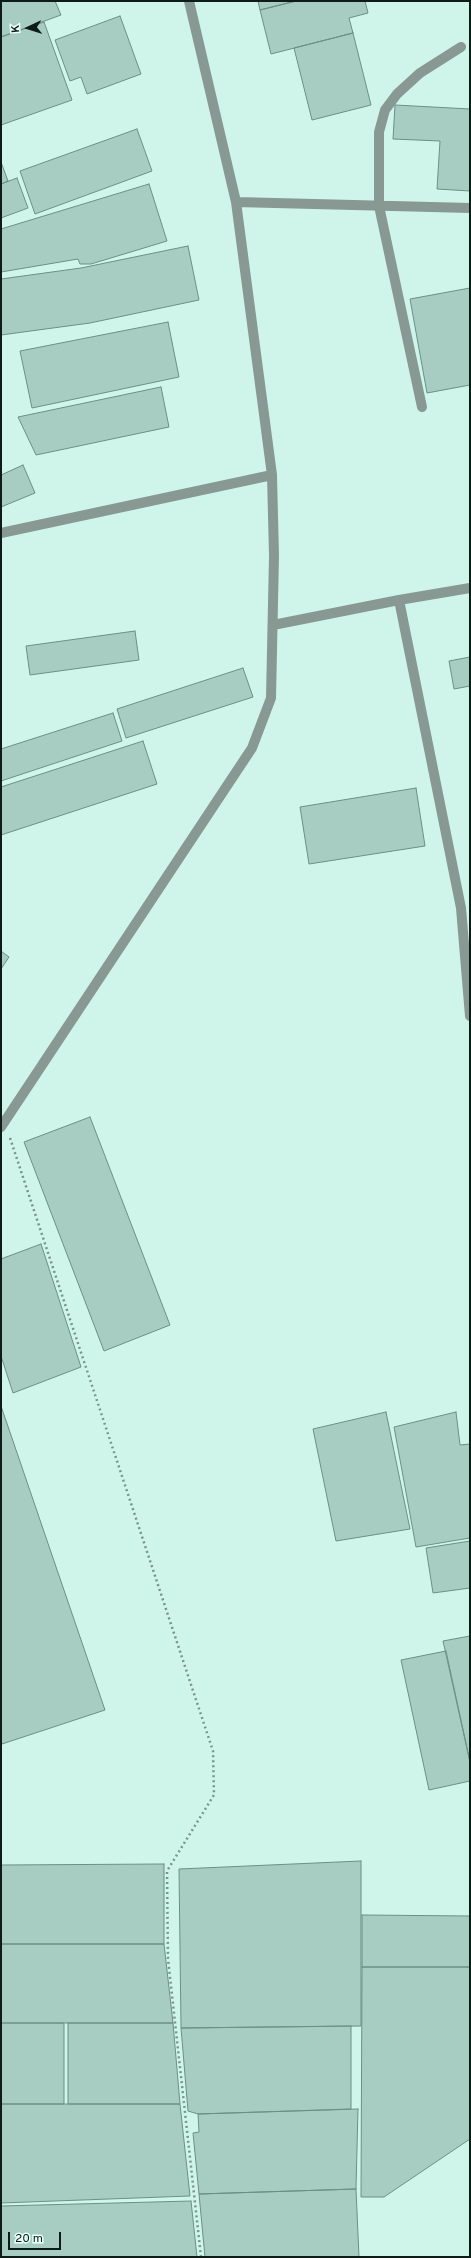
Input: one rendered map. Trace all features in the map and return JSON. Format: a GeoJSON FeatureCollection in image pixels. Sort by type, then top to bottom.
{"type":"FeatureCollection","features":[{"type":"Feature","properties":{"kind":"street"},"geometry":{"type":"LineString","coordinates":[[3,1124],[252,748],[271,698],[274,556],[272,475],[236,202],[189,1]]}},
{"type":"Feature","properties":{"kind":"street"},"geometry":{"type":"LineString","coordinates":[[422,407],[379,206],[379,132],[385,110],[397,94],[420,73],[461,47]]}},
{"type":"Feature","properties":{"kind":"street"},"geometry":{"type":"LineString","coordinates":[[236,202],[470,208]]}},
{"type":"Feature","properties":{"kind":"street"},"geometry":{"type":"LineString","coordinates":[[1,533],[272,475]]}},
{"type":"Feature","properties":{"kind":"street"},"geometry":{"type":"LineString","coordinates":[[273,625],[399,600],[470,588]]}},
{"type":"Feature","properties":{"kind":"street"},"geometry":{"type":"LineString","coordinates":[[399,600],[461,908],[470,1016]]}},
{"type":"Feature","properties":{"kind":"path"},"geometry":{"type":"LineString","coordinates":[[3,1124],[213,1751],[214,1795],[167,1871],[168,1959],[201,2257]]}},
{"type":"Feature","properties":{"kind":"building"},"geometry":{"type":"Polygon","coordinates":[[[1,1],[55,1],[61,15],[1,37],[1,1]]]}},
{"type":"Feature","properties":{"kind":"building"},"geometry":{"type":"Polygon","coordinates":[[[258,1],[296,1],[260,10],[258,1]]]}},
{"type":"Feature","properties":{"kind":"building"},"geometry":{"type":"Polygon","coordinates":[[[296,1],[365,1],[368,13],[349,18],[353,33],[271,54],[260,10],[296,1]]]}},
{"type":"Feature","properties":{"kind":"building"},"geometry":{"type":"Polygon","coordinates":[[[120,16],[141,74],[87,94],[81,77],[70,81],[55,40],[120,16]]]}},
{"type":"Feature","properties":{"kind":"building"},"geometry":{"type":"Polygon","coordinates":[[[44,22],[72,100],[1,125],[1,37],[44,22]]]}},
{"type":"Feature","properties":{"kind":"building"},"geometry":{"type":"Polygon","coordinates":[[[353,33],[371,105],[312,120],[294,48],[353,33]]]}},
{"type":"Feature","properties":{"kind":"building"},"geometry":{"type":"Polygon","coordinates":[[[395,105],[470,109],[470,191],[437,189],[440,141],[393,139],[395,105]]]}},
{"type":"Feature","properties":{"kind":"building"},"geometry":{"type":"Polygon","coordinates":[[[137,129],[152,171],[35,214],[20,171],[137,129]]]}},
{"type":"Feature","properties":{"kind":"building"},"geometry":{"type":"Polygon","coordinates":[[[1,162],[8,181],[1,184],[1,162]]]}},
{"type":"Feature","properties":{"kind":"building"},"geometry":{"type":"Polygon","coordinates":[[[17,178],[28,208],[1,218],[1,184],[17,178]]]}},
{"type":"Feature","properties":{"kind":"building"},"geometry":{"type":"Polygon","coordinates":[[[149,184],[167,241],[91,264],[80,264],[78,259],[1,272],[1,229],[149,184]]]}},
{"type":"Feature","properties":{"kind":"building"},"geometry":{"type":"Polygon","coordinates":[[[188,246],[199,300],[90,323],[1,335],[1,279],[81,268],[188,246]]]}},
{"type":"Feature","properties":{"kind":"building"},"geometry":{"type":"Polygon","coordinates":[[[470,288],[470,385],[427,393],[410,299],[470,288]]]}},
{"type":"Feature","properties":{"kind":"building"},"geometry":{"type":"Polygon","coordinates":[[[168,322],[179,377],[32,408],[20,351],[168,322]]]}},
{"type":"Feature","properties":{"kind":"building"},"geometry":{"type":"Polygon","coordinates":[[[161,387],[169,427],[36,455],[18,417],[161,387]]]}},
{"type":"Feature","properties":{"kind":"building"},"geometry":{"type":"Polygon","coordinates":[[[23,465],[35,493],[1,507],[1,475],[23,465]]]}},
{"type":"Feature","properties":{"kind":"building"},"geometry":{"type":"Polygon","coordinates":[[[135,631],[139,660],[30,675],[26,646],[135,631]]]}},
{"type":"Feature","properties":{"kind":"building"},"geometry":{"type":"Polygon","coordinates":[[[470,657],[470,686],[454,689],[449,661],[470,657]]]}},
{"type":"Feature","properties":{"kind":"building"},"geometry":{"type":"Polygon","coordinates":[[[243,668],[253,697],[126,738],[117,709],[243,668]]]}},
{"type":"Feature","properties":{"kind":"building"},"geometry":{"type":"Polygon","coordinates":[[[113,713],[122,741],[1,781],[1,749],[113,713]]]}},
{"type":"Feature","properties":{"kind":"building"},"geometry":{"type":"Polygon","coordinates":[[[143,741],[157,784],[1,835],[1,787],[143,741]]]}},
{"type":"Feature","properties":{"kind":"building"},"geometry":{"type":"Polygon","coordinates":[[[416,788],[425,846],[309,864],[300,807],[416,788]]]}},
{"type":"Feature","properties":{"kind":"building"},"geometry":{"type":"Polygon","coordinates":[[[1,951],[9,957],[1,969],[1,951]]]}},
{"type":"Feature","properties":{"kind":"building"},"geometry":{"type":"Polygon","coordinates":[[[90,1117],[170,1325],[104,1351],[24,1142],[90,1117]]]}},
{"type":"Feature","properties":{"kind":"building"},"geometry":{"type":"Polygon","coordinates":[[[41,1244],[81,1367],[13,1393],[1,1356],[1,1259],[41,1244]]]}},
{"type":"Feature","properties":{"kind":"building"},"geometry":{"type":"Polygon","coordinates":[[[1,1406],[105,1710],[2,1744],[1,1740],[1,1406]]]}},
{"type":"Feature","properties":{"kind":"building"},"geometry":{"type":"Polygon","coordinates":[[[386,1412],[410,1529],[336,1541],[313,1429],[386,1412]]]}},
{"type":"Feature","properties":{"kind":"building"},"geometry":{"type":"Polygon","coordinates":[[[456,1412],[460,1445],[470,1444],[470,1538],[416,1547],[394,1427],[456,1412]]]}},
{"type":"Feature","properties":{"kind":"building"},"geometry":{"type":"Polygon","coordinates":[[[470,1541],[470,1588],[433,1593],[426,1548],[470,1541]]]}},
{"type":"Feature","properties":{"kind":"building"},"geometry":{"type":"Polygon","coordinates":[[[470,1636],[470,1762],[443,1641],[470,1636]]]}},
{"type":"Feature","properties":{"kind":"building"},"geometry":{"type":"Polygon","coordinates":[[[446,1651],[470,1762],[470,1781],[429,1790],[401,1660],[446,1651]]]}},
{"type":"Feature","properties":{"kind":"building"},"geometry":{"type":"Polygon","coordinates":[[[361,1861],[361,2026],[181,2028],[179,1869],[361,1861]]]}},
{"type":"Feature","properties":{"kind":"building"},"geometry":{"type":"Polygon","coordinates":[[[164,1864],[164,1944],[1,1944],[1,1865],[164,1864]]]}},
{"type":"Feature","properties":{"kind":"building"},"geometry":{"type":"Polygon","coordinates":[[[362,1915],[470,1916],[470,1967],[362,1967],[362,1915]]]}},
{"type":"Feature","properties":{"kind":"building"},"geometry":{"type":"Polygon","coordinates":[[[1,1944],[164,1944],[173,2023],[1,2023],[1,1944]]]}},
{"type":"Feature","properties":{"kind":"building"},"geometry":{"type":"Polygon","coordinates":[[[362,1967],[470,1967],[470,2139],[384,2197],[361,2197],[362,1967]]]}},
{"type":"Feature","properties":{"kind":"building"},"geometry":{"type":"Polygon","coordinates":[[[1,2023],[64,2023],[64,2104],[1,2104],[1,2023]]]}},
{"type":"Feature","properties":{"kind":"building"},"geometry":{"type":"Polygon","coordinates":[[[68,2023],[173,2023],[180,2104],[68,2104],[68,2023]]]}},
{"type":"Feature","properties":{"kind":"building"},"geometry":{"type":"Polygon","coordinates":[[[351,2026],[351,2109],[198,2114],[188,2111],[181,2028],[351,2026]]]}},
{"type":"Feature","properties":{"kind":"building"},"geometry":{"type":"Polygon","coordinates":[[[1,2104],[180,2104],[190,2196],[1,2203],[1,2104]]]}},
{"type":"Feature","properties":{"kind":"building"},"geometry":{"type":"Polygon","coordinates":[[[358,2109],[356,2189],[199,2194],[193,2133],[199,2132],[198,2114],[358,2109]]]}},
{"type":"Feature","properties":{"kind":"building"},"geometry":{"type":"Polygon","coordinates":[[[356,2189],[359,2257],[205,2257],[199,2194],[356,2189]]]}},
{"type":"Feature","properties":{"kind":"building"},"geometry":{"type":"Polygon","coordinates":[[[191,2201],[197,2257],[1,2257],[1,2206],[191,2201]]]}}]}
